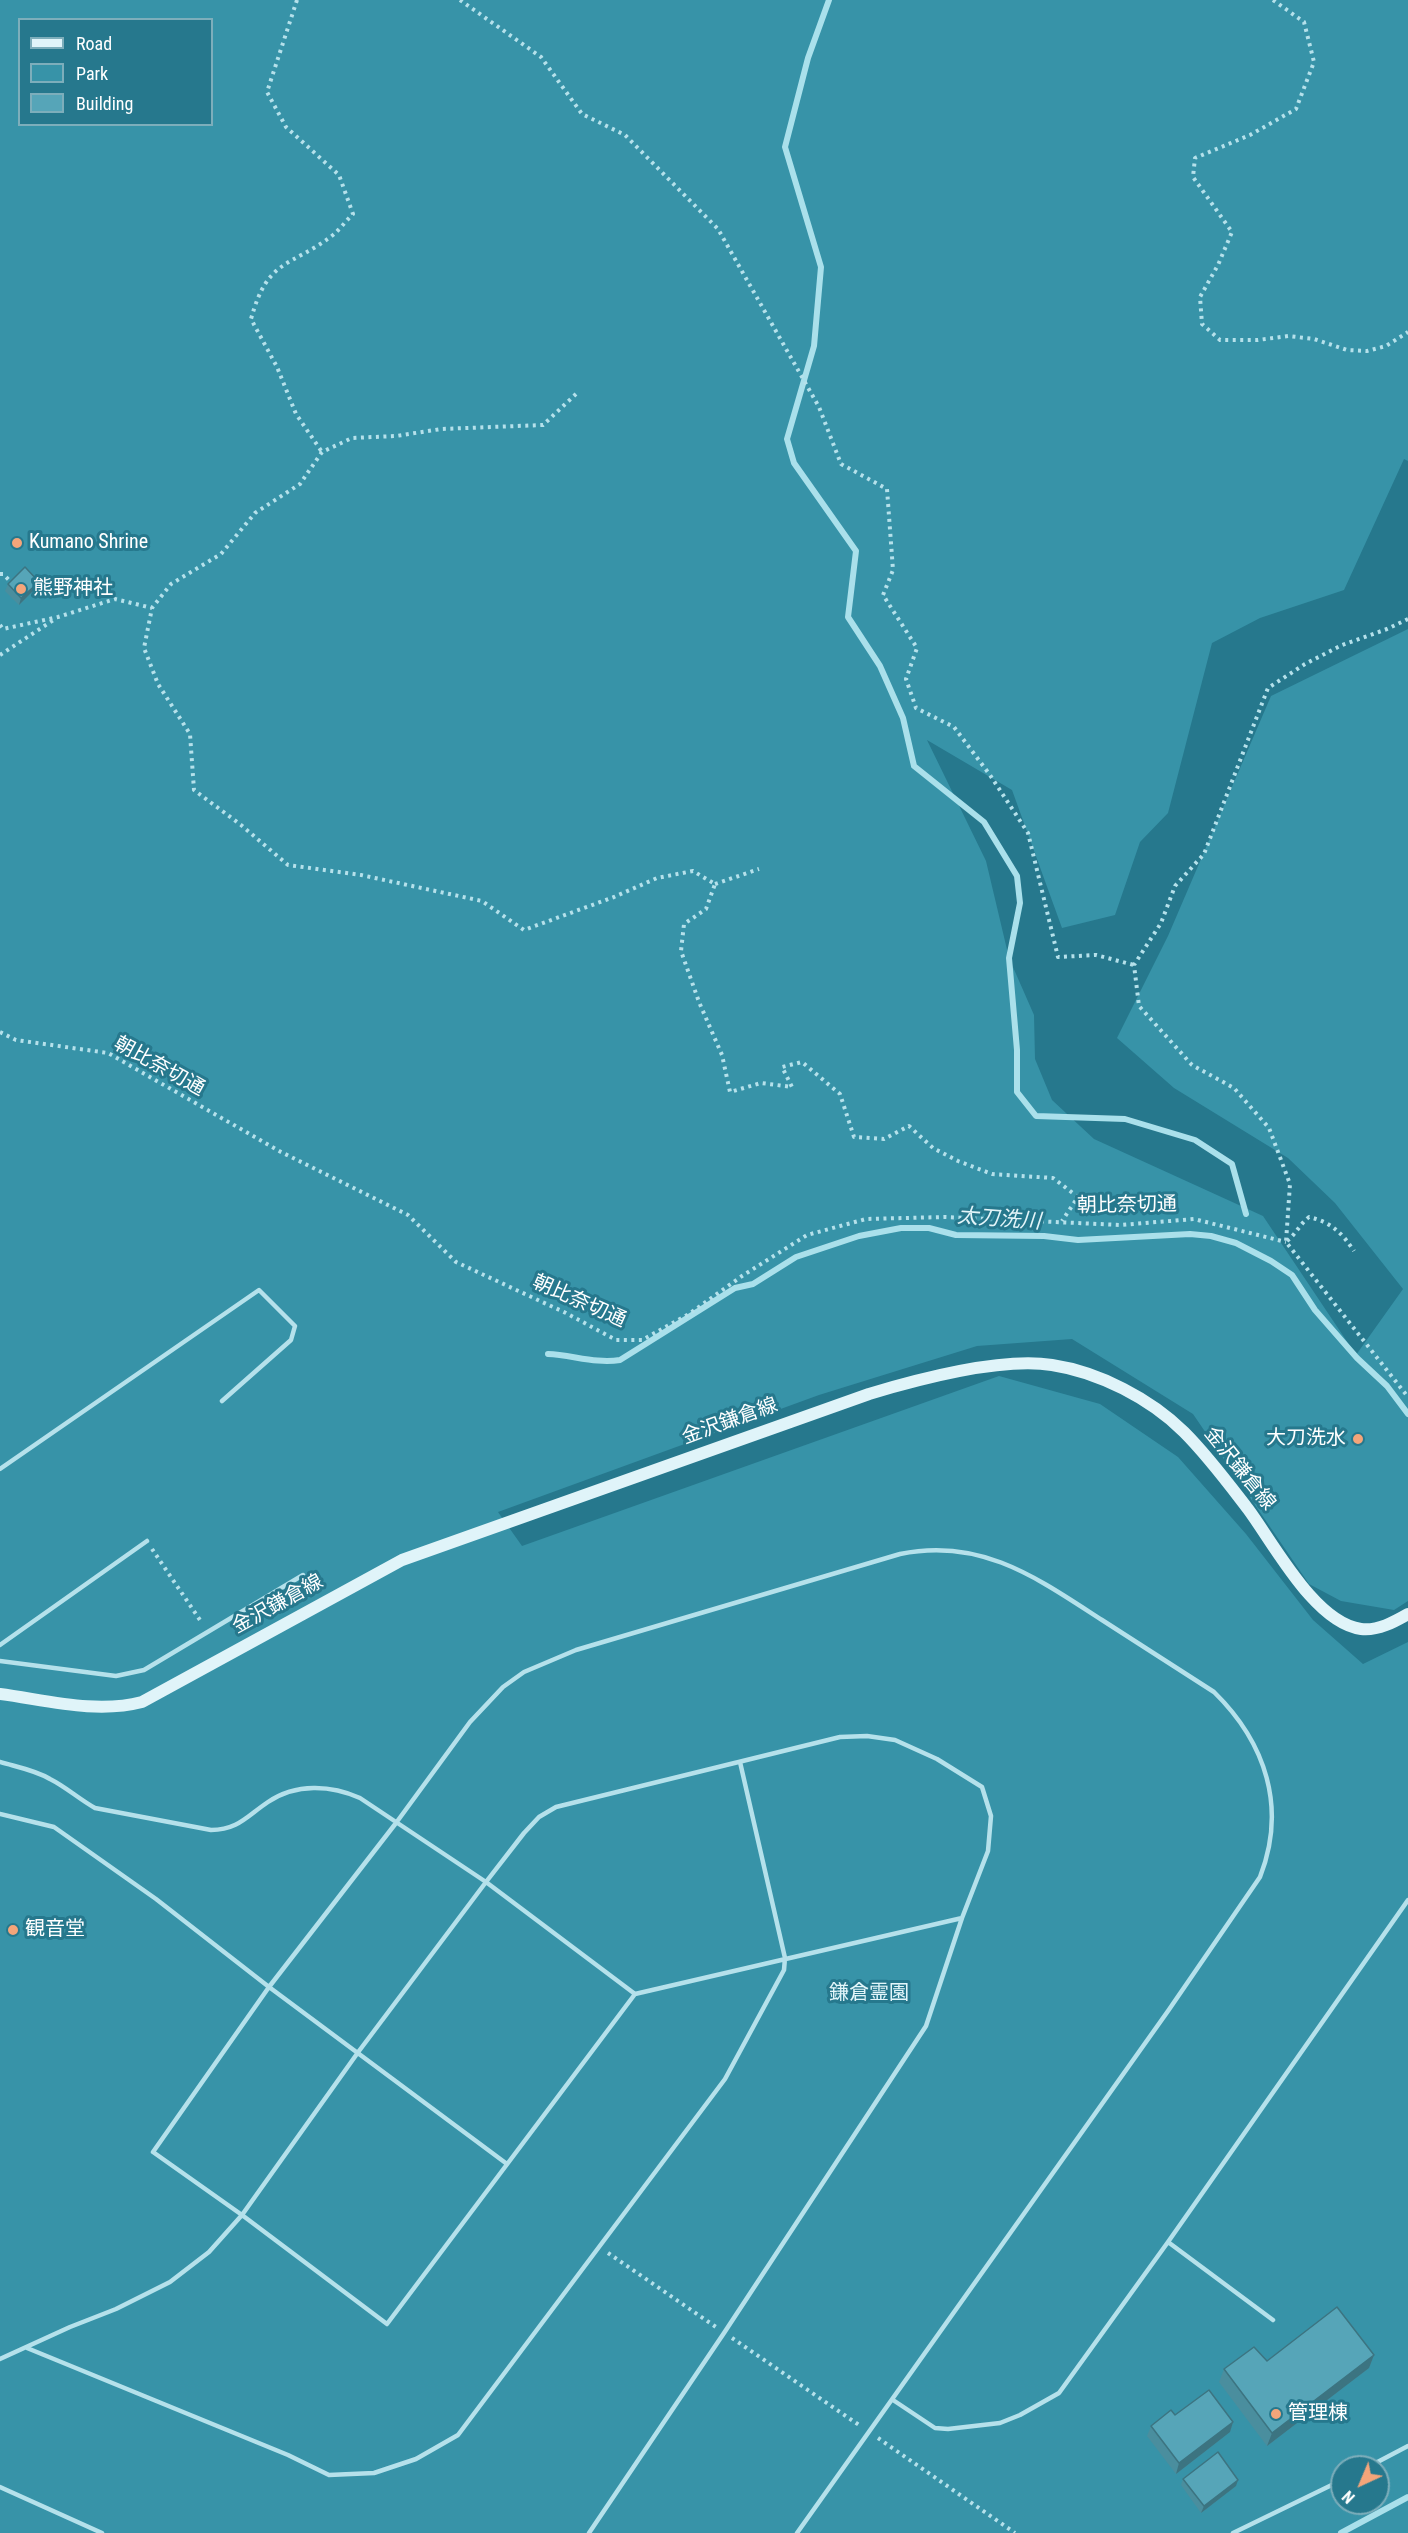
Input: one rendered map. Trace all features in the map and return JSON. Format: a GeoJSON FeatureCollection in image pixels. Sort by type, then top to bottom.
{"type":"FeatureCollection","features":[{"type":"Feature","properties":{"kind":"main road","name":"金沢鎌倉線"},"geometry":{"type":"LineString","coordinates":[[0,1694],[98,1707],[122,1707],[142,1702],[402,1560],[869,1394],[911,1382],[986,1367],[1016,1364],[1052,1365],[1085,1373],[1146,1402],[1183,1431],[1250,1511],[1287,1567],[1323,1610],[1331,1616],[1344,1623],[1365,1629],[1388,1625],[1408,1614]]}},
{"type":"Feature","properties":{"kind":"lane"},"geometry":{"type":"LineString","coordinates":[[0,1470],[259,1290],[295,1326],[291,1340],[222,1401]]}},
{"type":"Feature","properties":{"kind":"lane"},"geometry":{"type":"LineString","coordinates":[[0,1645],[147,1541]]}},
{"type":"Feature","properties":{"kind":"lane"},"geometry":{"type":"LineString","coordinates":[[797,2533],[1161,2021],[1260,1877],[1269,1853],[1273,1806],[1260,1758],[1233,1711],[1214,1692],[1017,1567],[970,1552],[922,1549],[576,1650],[524,1672],[503,1687],[470,1722],[396,1823],[269,1987],[153,2152],[242,2215],[387,2324],[635,1994],[962,1918]]}},
{"type":"Feature","properties":{"kind":"lane"},"geometry":{"type":"LineString","coordinates":[[0,1660],[116,1676],[144,1670],[303,1575]]}},
{"type":"Feature","properties":{"kind":"lane"},"geometry":{"type":"LineString","coordinates":[[0,2359],[70,2326],[117,2309],[170,2282],[209,2252],[242,2215],[359,2051],[486,1882],[539,1817],[556,1807],[840,1737],[867,1736],[896,1740],[937,1759],[982,1787],[991,1816],[988,1851],[962,1918],[926,2026],[589,2533]]}},
{"type":"Feature","properties":{"kind":"lane"},"geometry":{"type":"LineString","coordinates":[[0,1762],[30,1770],[51,1779],[78,1799],[95,1808],[193,1828],[225,1830],[242,1822],[268,1802],[285,1793],[305,1788],[342,1790],[360,1798],[486,1882],[635,1994]]}},
{"type":"Feature","properties":{"kind":"lane"},"geometry":{"type":"LineString","coordinates":[[27,2348],[288,2454],[329,2475],[374,2473],[416,2459],[458,2435],[725,2079],[784,1970],[785,1958],[740,1762]]}},
{"type":"Feature","properties":{"kind":"lane"},"geometry":{"type":"LineString","coordinates":[[0,1814],[54,1827],[156,1899],[269,1987],[359,2051],[507,2164]]}},
{"type":"Feature","properties":{"kind":"lane"},"geometry":{"type":"LineString","coordinates":[[893,2400],[935,2428],[948,2429],[1000,2423],[1048,2401],[1067,2383],[1408,1899]]}},
{"type":"Feature","properties":{"kind":"lane"},"geometry":{"type":"LineString","coordinates":[[1168,2242],[1273,2320]]}},
{"type":"Feature","properties":{"kind":"lane"},"geometry":{"type":"LineString","coordinates":[[1390,2455],[1408,2446]]}},
{"type":"Feature","properties":{"kind":"lane"},"geometry":{"type":"LineString","coordinates":[[1233,2533],[1330,2486]]}},
{"type":"Feature","properties":{"kind":"lane"},"geometry":{"type":"LineString","coordinates":[[0,2487],[102,2533]]}},
{"type":"Feature","properties":{"kind":"path"},"geometry":{"type":"LineString","coordinates":[[297,0],[267,92],[286,127],[339,175],[352,214],[334,234],[277,267],[257,295],[251,319],[278,367],[296,414],[322,452]]}},
{"type":"Feature","properties":{"kind":"path"},"geometry":{"type":"LineString","coordinates":[[460,0],[541,57],[582,114],[626,135],[718,230],[819,406],[841,464],[887,489],[893,570],[883,595],[917,648],[906,679],[916,708],[954,728],[990,775],[1028,832],[1059,957],[1096,955],[1134,965]]}},
{"type":"Feature","properties":{"kind":"path"},"geometry":{"type":"LineString","coordinates":[[1273,0],[1304,22],[1314,62],[1296,109],[1250,135],[1195,158],[1193,177],[1232,232],[1218,265],[1200,297],[1202,324],[1220,340],[1258,340],[1288,336],[1314,339],[1347,350],[1367,351],[1386,346],[1408,332]]}},
{"type":"Feature","properties":{"kind":"path"},"geometry":{"type":"LineString","coordinates":[[576,394],[543,424],[441,429],[396,436],[352,438],[322,452],[300,484],[255,513],[221,554],[171,584],[152,608],[144,648],[158,684],[190,734],[194,790],[241,825],[288,865],[361,875],[482,901],[524,930],[614,897],[657,878],[693,871],[715,884],[759,869]]}},
{"type":"Feature","properties":{"kind":"path"},"geometry":{"type":"LineString","coordinates":[[0,574],[3,574],[12,584]]}},
{"type":"Feature","properties":{"kind":"path"},"geometry":{"type":"LineString","coordinates":[[0,625],[3,629],[58,617],[115,599],[152,608]]}},
{"type":"Feature","properties":{"kind":"path"},"geometry":{"type":"LineString","coordinates":[[0,655],[58,617]]}},
{"type":"Feature","properties":{"kind":"path"},"geometry":{"type":"LineString","coordinates":[[1408,619],[1342,645],[1305,664],[1268,688],[1204,854],[1175,886],[1161,922],[1134,965],[1138,1006],[1192,1065],[1234,1088],[1269,1128],[1290,1184],[1287,1242],[1408,1397]]}},
{"type":"Feature","properties":{"kind":"path"},"geometry":{"type":"LineString","coordinates":[[715,884],[706,909],[684,924],[681,951],[699,1002],[722,1055],[730,1092],[761,1083],[792,1088],[782,1067],[802,1062],[840,1094],[854,1137],[884,1139],[909,1126],[933,1148],[992,1174],[1053,1178],[1078,1197],[1062,1221]]}},
{"type":"Feature","properties":{"kind":"path","name":"朝比奈切通"},"geometry":{"type":"LineString","coordinates":[[0,1032],[16,1040],[108,1053],[281,1152],[408,1215],[456,1262],[566,1313],[616,1340],[642,1340],[689,1314],[742,1276],[807,1235],[866,1219],[944,1217],[1120,1225],[1194,1219],[1287,1242]]}},
{"type":"Feature","properties":{"kind":"path"},"geometry":{"type":"LineString","coordinates":[[1287,1242],[1296,1234],[1302,1222],[1309,1217],[1324,1220],[1338,1230],[1354,1251]]}},
{"type":"Feature","properties":{"kind":"path"},"geometry":{"type":"LineString","coordinates":[[147,1541],[209,1632]]}},
{"type":"Feature","properties":{"kind":"path"},"geometry":{"type":"LineString","coordinates":[[870,2433],[1015,2533]]}},
{"type":"Feature","properties":{"kind":"green space","name":"鎌倉霊園"},"geometry":{"type":"Polygon","coordinates":[[[0,0],[1408,0],[1408,461],[1404,459],[1344,590],[1260,618],[1212,643],[1168,813],[1140,842],[1115,915],[1062,928],[1012,790],[927,740],[986,861],[1009,958],[1034,1015],[1035,1059],[1052,1100],[1094,1139],[1263,1216],[1356,1355],[1403,1289],[1335,1203],[1288,1158],[1174,1088],[1117,1038],[1168,936],[1271,696],[1408,629],[1408,1601],[1394,1610],[1341,1601],[1309,1584],[1193,1414],[1072,1339],[977,1346],[819,1395],[498,1512],[522,1546],[999,1376],[1100,1404],[1178,1457],[1246,1534],[1313,1620],[1363,1664],[1408,1642],[1408,2533],[0,2533],[0,0]]]}},
{"type":"Feature","properties":{"kind":"building","name":"熊野神社"},"geometry":{"type":"Polygon","coordinates":[[[25,567],[39,582],[21,598],[8,584],[25,567]]]}},
{"type":"Feature","properties":{"kind":"building","name":"管理棟"},"geometry":{"type":"Polygon","coordinates":[[[1337,2307],[1374,2355],[1272,2433],[1224,2369],[1254,2347],[1267,2361],[1337,2307]]]}},
{"type":"Feature","properties":{"kind":"building"},"geometry":{"type":"Polygon","coordinates":[[[1209,2390],[1233,2422],[1179,2463],[1151,2426],[1171,2410],[1175,2415],[1209,2390]]]}},
{"type":"Feature","properties":{"kind":"building"},"geometry":{"type":"Polygon","coordinates":[[[1218,2452],[1238,2480],[1204,2506],[1183,2479],[1218,2452]]]}},
{"type":"Feature","properties":{"kind":"waterway"},"geometry":{"type":"LineString","coordinates":[[829,0],[808,58],[785,147],[821,267],[814,346],[787,439],[794,463],[856,551],[848,617],[880,666],[903,718],[914,766],[984,822],[1017,876],[1020,903],[1009,958],[1017,1050],[1017,1092],[1036,1116],[1125,1119],[1195,1140],[1232,1164],[1246,1214]]}},
{"type":"Feature","properties":{"kind":"waterway","name":"太刀洗川"},"geometry":{"type":"LineString","coordinates":[[548,1354],[602,1361],[620,1360],[735,1288],[753,1284],[796,1257],[859,1236],[901,1228],[929,1228],[956,1235],[1044,1236],[1078,1240],[1190,1234],[1211,1236],[1236,1243],[1292,1275],[1315,1310],[1357,1358],[1387,1386],[1408,1414]]}},
{"type":"Feature","properties":{"kind":"waterway"},"geometry":{"type":"LineString","coordinates":[[1341,2533],[1408,2497]]}},
{"type":"Feature","properties":{"kind":"place","name":"Kumano Shrine"},"geometry":{"type":"Point","coordinates":[17,543]}},
{"type":"Feature","properties":{"kind":"place","name":"熊野神社"},"geometry":{"type":"Point","coordinates":[21,589]}},
{"type":"Feature","properties":{"kind":"place","name":"大刀洗水"},"geometry":{"type":"Point","coordinates":[1358,1439]}},
{"type":"Feature","properties":{"kind":"place","name":"観音堂"},"geometry":{"type":"Point","coordinates":[13,1930]}},
{"type":"Feature","properties":{"kind":"place","name":"管理棟"},"geometry":{"type":"Point","coordinates":[1276,2414]}}]}
